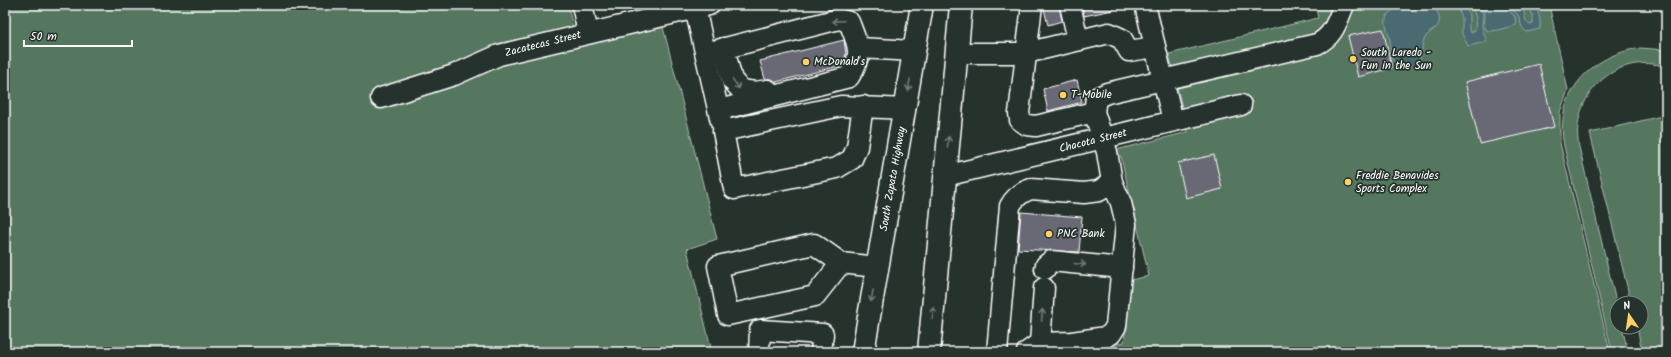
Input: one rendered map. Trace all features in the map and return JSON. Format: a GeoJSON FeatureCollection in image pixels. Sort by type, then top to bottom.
{"type":"FeatureCollection","features":[{"type":"Feature","properties":{"kind":"main road","name":"South Zapata Highway"},"geometry":{"type":"LineString","coordinates":[[863,352],[922,5]]}},
{"type":"Feature","properties":{"kind":"main road"},"geometry":{"type":"LineString","coordinates":[[929,352],[961,5]]}},
{"type":"Feature","properties":{"kind":"street"},"geometry":{"type":"LineString","coordinates":[[582,5],[588,33]]}},
{"type":"Feature","properties":{"kind":"street"},"geometry":{"type":"LineString","coordinates":[[1032,5],[1019,113],[1020,120],[1027,125],[1036,126],[1094,112]]}},
{"type":"Feature","properties":{"kind":"street"},"geometry":{"type":"LineString","coordinates":[[1070,5],[1078,40]]}},
{"type":"Feature","properties":{"kind":"street"},"geometry":{"type":"LineString","coordinates":[[1145,5],[1173,121]]}},
{"type":"Feature","properties":{"kind":"street"},"geometry":{"type":"LineString","coordinates":[[1122,268],[1051,261],[1046,265],[1034,347],[1096,340],[1111,334],[1116,326],[1119,312],[1126,224],[1121,203],[1112,182],[1107,152],[1101,139],[1094,112],[1096,98],[1107,93],[1317,44],[1326,40],[1332,32],[1344,5]]}},
{"type":"Feature","properties":{"kind":"street"},"geometry":{"type":"LineString","coordinates":[[702,7],[715,50],[732,80],[741,90],[755,92],[791,85],[855,68]]}},
{"type":"Feature","properties":{"kind":"street","name":"Zacatecas Street"},"geometry":{"type":"LineString","coordinates":[[381,98],[454,75],[499,55],[702,7]]}},
{"type":"Feature","properties":{"kind":"street"},"geometry":{"type":"LineString","coordinates":[[715,50],[839,19],[849,22],[858,48],[859,59],[849,77],[719,110]]}},
{"type":"Feature","properties":{"kind":"street"},"geometry":{"type":"LineString","coordinates":[[957,52],[1026,53],[1109,32],[1122,39],[1129,51],[1155,47]]}},
{"type":"Feature","properties":{"kind":"street"},"geometry":{"type":"LineString","coordinates":[[858,48],[914,51]]}},
{"type":"Feature","properties":{"kind":"street"},"geometry":{"type":"LineString","coordinates":[[715,50],[719,110],[734,189],[837,168],[852,159],[857,147],[863,106]]}},
{"type":"Feature","properties":{"kind":"street","name":"Chacota Street"},"geometry":{"type":"LineString","coordinates":[[945,176],[1241,105]]}},
{"type":"Feature","properties":{"kind":"street"},"geometry":{"type":"LineString","coordinates":[[723,131],[841,106],[905,109]]}},
{"type":"Feature","properties":{"kind":"street"},"geometry":{"type":"LineString","coordinates":[[997,352],[1010,206],[1014,198],[1023,191],[1031,189],[1084,193],[1099,190],[1112,182]]}},
{"type":"Feature","properties":{"kind":"street"},"geometry":{"type":"LineString","coordinates":[[840,263],[815,296],[728,315],[718,266],[814,244],[840,263],[877,267]]}},
{"type":"Feature","properties":{"kind":"street"},"geometry":{"type":"LineString","coordinates":[[759,352],[760,330],[823,334],[821,352]]}},
{"type":"Feature","properties":{"kind":"green space"},"geometry":{"type":"Polygon","coordinates":[[[5,5],[568,5],[577,46],[663,27],[717,239],[687,249],[712,352],[5,352],[5,5]]]}},
{"type":"Feature","properties":{"kind":"green space","name":"Freddie Benavides Sports Complex"},"geometry":{"type":"Polygon","coordinates":[[[1315,5],[1549,5],[1568,90],[1560,112],[1560,143],[1610,352],[1082,352],[1124,342],[1131,280],[1149,276],[1121,157],[1116,150],[1188,132],[1169,54],[1318,18],[1315,5]]]}},
{"type":"Feature","properties":{"kind":"green space"},"geometry":{"type":"Polygon","coordinates":[[[1641,48],[1666,50],[1666,67],[1647,64],[1629,65],[1613,72],[1600,82],[1589,95],[1581,111],[1578,129],[1579,147],[1614,295],[1609,295],[1609,335],[1624,335],[1628,352],[1612,352],[1564,146],[1562,127],[1565,110],[1571,94],[1580,80],[1592,68],[1606,59],[1623,52],[1641,48]]]}},
{"type":"Feature","properties":{"kind":"green space"},"geometry":{"type":"Polygon","coordinates":[[[1666,115],[1666,352],[1642,352],[1639,335],[1649,335],[1649,295],[1629,295],[1590,133],[1666,115]]]}},
{"type":"Feature","properties":{"kind":"water"},"geometry":{"type":"Polygon","coordinates":[[[1426,5],[1436,10],[1439,17],[1438,24],[1436,28],[1425,38],[1419,61],[1411,66],[1399,65],[1395,63],[1391,56],[1390,40],[1386,24],[1387,17],[1389,13],[1395,9],[1413,9],[1426,5]]]}},
{"type":"Feature","properties":{"kind":"water"},"geometry":{"type":"Polygon","coordinates":[[[1457,5],[1465,5],[1469,15],[1469,29],[1471,33],[1475,30],[1476,17],[1471,5],[1478,5],[1483,13],[1482,27],[1487,42],[1468,46],[1462,34],[1462,18],[1457,5]]]}},
{"type":"Feature","properties":{"kind":"water"},"geometry":{"type":"Polygon","coordinates":[[[1482,5],[1504,5],[1515,17],[1516,25],[1498,30],[1487,31],[1485,28],[1485,13],[1482,5]]]}},
{"type":"Feature","properties":{"kind":"water"},"geometry":{"type":"Polygon","coordinates":[[[1508,5],[1523,9],[1525,18],[1530,25],[1533,24],[1533,15],[1527,5],[1536,5],[1540,19],[1540,29],[1527,32],[1524,30],[1518,15],[1508,5]]]}},
{"type":"Feature","properties":{"kind":"building"},"geometry":{"type":"Polygon","coordinates":[[[1043,5],[1059,5],[1062,21],[1048,25],[1043,5]]]}},
{"type":"Feature","properties":{"kind":"building"},"geometry":{"type":"Polygon","coordinates":[[[1082,5],[1112,5],[1113,10],[1084,16],[1082,5]]]}},
{"type":"Feature","properties":{"kind":"building"},"geometry":{"type":"Polygon","coordinates":[[[1383,29],[1392,68],[1358,77],[1348,36],[1383,29]]]}},
{"type":"Feature","properties":{"kind":"building","name":"McDonald's"},"geometry":{"type":"Polygon","coordinates":[[[844,40],[846,54],[843,65],[776,82],[772,79],[765,79],[760,61],[844,40]]]}},
{"type":"Feature","properties":{"kind":"building"},"geometry":{"type":"Polygon","coordinates":[[[1539,64],[1554,127],[1480,144],[1465,82],[1539,64]]]}},
{"type":"Feature","properties":{"kind":"building","name":"T-Mobile"},"geometry":{"type":"Polygon","coordinates":[[[1077,80],[1082,102],[1048,111],[1043,89],[1077,80]]]}},
{"type":"Feature","properties":{"kind":"building"},"geometry":{"type":"Polygon","coordinates":[[[1214,155],[1222,189],[1186,198],[1178,163],[1214,155]]]}},
{"type":"Feature","properties":{"kind":"building","name":"PNC Bank"},"geometry":{"type":"Polygon","coordinates":[[[1021,212],[1082,217],[1079,252],[1018,249],[1021,212]]]}},
{"type":"Feature","properties":{"kind":"place","name":"South Laredo - Fun in the Sun"},"geometry":{"type":"Point","coordinates":[1353,59]}},
{"type":"Feature","properties":{"kind":"place","name":"McDonald's"},"geometry":{"type":"Point","coordinates":[806,62]}},
{"type":"Feature","properties":{"kind":"place","name":"T-Mobile"},"geometry":{"type":"Point","coordinates":[1063,95]}},
{"type":"Feature","properties":{"kind":"place","name":"Freddie Benavides Sports Complex"},"geometry":{"type":"Point","coordinates":[1348,182]}},
{"type":"Feature","properties":{"kind":"place","name":"PNC Bank"},"geometry":{"type":"Point","coordinates":[1049,234]}}]}
